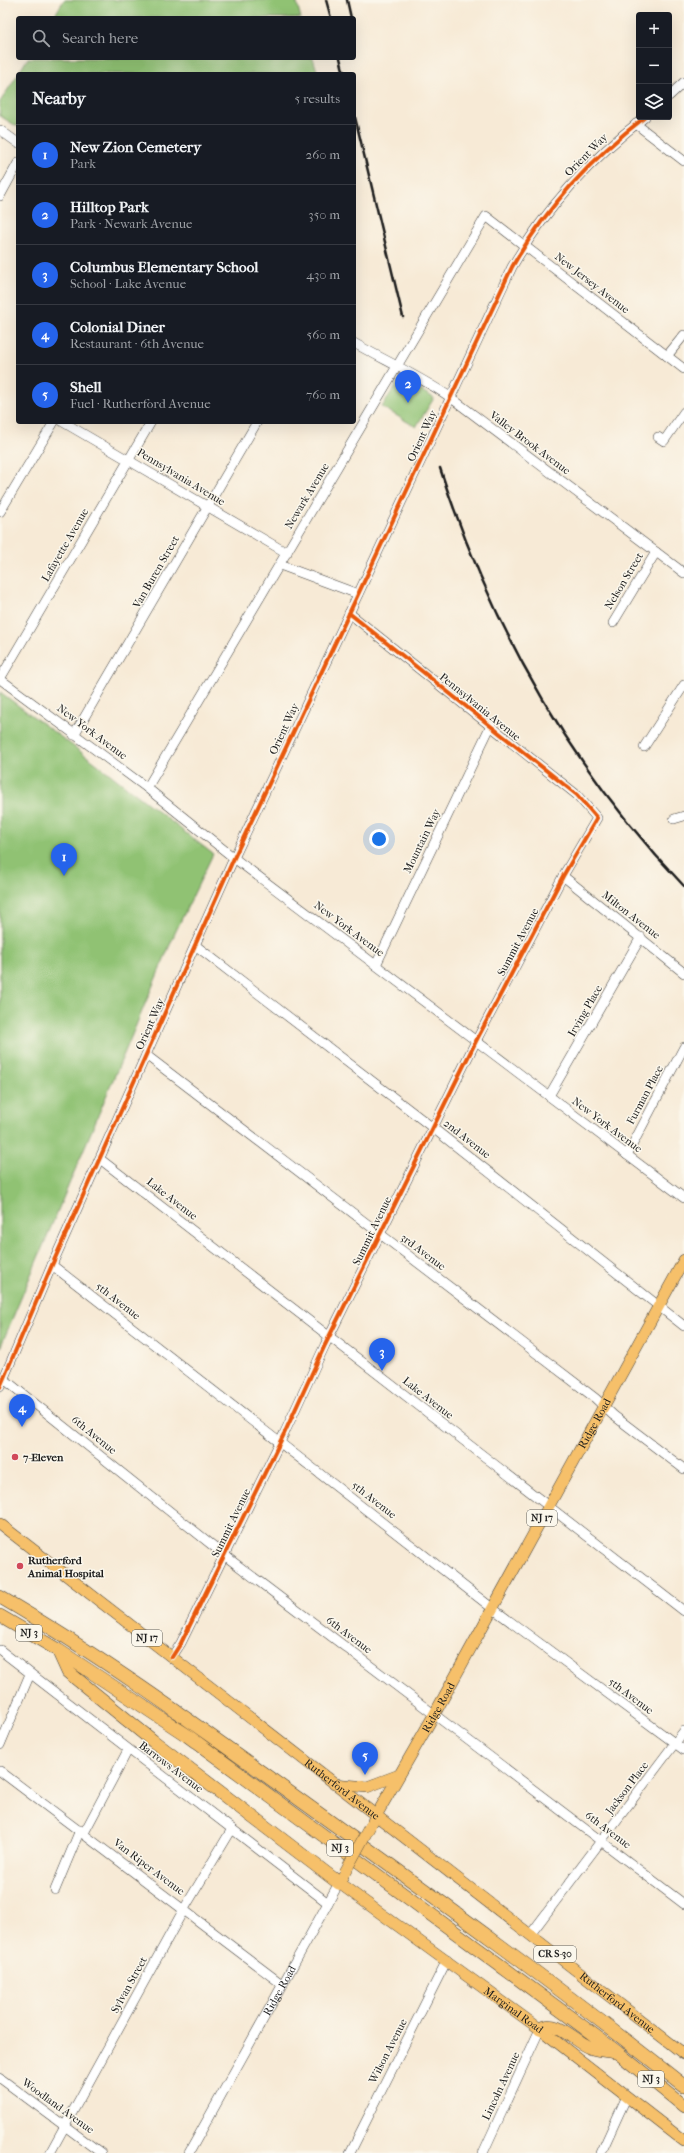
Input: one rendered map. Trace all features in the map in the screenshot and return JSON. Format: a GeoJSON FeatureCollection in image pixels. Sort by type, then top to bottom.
{"type":"FeatureCollection","features":[{"type":"Feature","properties":{"kind":"highway","name":"NJ 3"},"geometry":{"type":"LineString","coordinates":[[0,1597],[121,1672],[189,1720],[506,1949],[684,2085]]}},
{"type":"Feature","properties":{"kind":"highway","name":"NJ 3"},"geometry":{"type":"LineString","coordinates":[[0,1616],[58,1650],[188,1736],[617,2052],[684,2106]]}},
{"type":"Feature","properties":{"kind":"highway"},"geometry":{"type":"LineString","coordinates":[[58,1650],[68,1672],[154,1741],[342,1877]]}},
{"type":"Feature","properties":{"kind":"highway"},"geometry":{"type":"LineString","coordinates":[[540,2029],[544,2027],[554,2027],[588,2047],[617,2052]]}},
{"type":"Feature","properties":{"kind":"main road","name":"Ridge Road"},"geometry":{"type":"LineString","coordinates":[[342,1877],[434,1715],[684,1260]]}},
{"type":"Feature","properties":{"kind":"main road","name":"Rutherford Avenue"},"geometry":{"type":"LineString","coordinates":[[0,1524],[684,2054]]}},
{"type":"Feature","properties":{"kind":"main road"},"geometry":{"type":"LineString","coordinates":[[334,1784],[367,1787],[399,1775]]}},
{"type":"Feature","properties":{"kind":"main road","name":"Marginal Road"},"geometry":{"type":"LineString","coordinates":[[342,1877],[447,1960],[540,2029],[684,2141]]}},
{"type":"Feature","properties":{"kind":"street"},"geometry":{"type":"LineString","coordinates":[[672,93],[684,82]]}},
{"type":"Feature","properties":{"kind":"street","name":"Orient Way"},"geometry":{"type":"LineString","coordinates":[[2,1383],[52,1265],[234,858],[512,267],[524,246],[551,208],[604,152],[641,120]]}},
{"type":"Feature","properties":{"kind":"street"},"geometry":{"type":"LineString","coordinates":[[636,124],[684,161]]}},
{"type":"Feature","properties":{"kind":"street"},"geometry":{"type":"LineString","coordinates":[[0,130],[16,142]]}},
{"type":"Feature","properties":{"kind":"street"},"geometry":{"type":"LineString","coordinates":[[0,196],[16,167]]}},
{"type":"Feature","properties":{"kind":"street","name":"New Jersey Avenue"},"geometry":{"type":"LineString","coordinates":[[486,216],[684,369]]}},
{"type":"Feature","properties":{"kind":"street","name":"Newark Avenue"},"geometry":{"type":"LineString","coordinates":[[147,788],[486,216]]}},
{"type":"Feature","properties":{"kind":"street"},"geometry":{"type":"LineString","coordinates":[[667,356],[684,335]]}},
{"type":"Feature","properties":{"kind":"street","name":"Valley Brook Avenue"},"geometry":{"type":"LineString","coordinates":[[356,343],[415,374],[450,397],[684,574]]}},
{"type":"Feature","properties":{"kind":"street"},"geometry":{"type":"LineString","coordinates":[[658,437],[664,441],[684,412]]}},
{"type":"Feature","properties":{"kind":"street"},"geometry":{"type":"LineString","coordinates":[[0,512],[53,424]]}},
{"type":"Feature","properties":{"kind":"street","name":"Pennsylvania Avenue"},"geometry":{"type":"LineString","coordinates":[[66,424],[287,554]]}},
{"type":"Feature","properties":{"kind":"street","name":"Lafayette Avenue"},"geometry":{"type":"LineString","coordinates":[[0,679],[150,424]]}},
{"type":"Feature","properties":{"kind":"street","name":"Van Buren Street"},"geometry":{"type":"LineString","coordinates":[[74,735],[256,424]]}},
{"type":"Feature","properties":{"kind":"street","name":"Nelson Street"},"geometry":{"type":"LineString","coordinates":[[613,623],[656,552]]}},
{"type":"Feature","properties":{"kind":"street"},"geometry":{"type":"LineString","coordinates":[[280,565],[358,594]]}},
{"type":"Feature","properties":{"kind":"street","name":"Pennsylvania Avenue"},"geometry":{"type":"LineString","coordinates":[[349,613],[577,795],[597,818]]}},
{"type":"Feature","properties":{"kind":"street","name":"New York Avenue"},"geometry":{"type":"LineString","coordinates":[[0,679],[147,788],[234,858],[684,1198]]}},
{"type":"Feature","properties":{"kind":"street"},"geometry":{"type":"LineString","coordinates":[[644,747],[684,684]]}},
{"type":"Feature","properties":{"kind":"street","name":"Mountain Way"},"geometry":{"type":"LineString","coordinates":[[376,965],[490,727]]}},
{"type":"Feature","properties":{"kind":"street"},"geometry":{"type":"LineString","coordinates":[[674,819],[684,816]]}},
{"type":"Feature","properties":{"kind":"street","name":"Summit Avenue"},"geometry":{"type":"LineString","coordinates":[[172,1657],[181,1643],[225,1556],[380,1234],[476,1041],[563,876],[597,818]]}},
{"type":"Feature","properties":{"kind":"street","name":"Milton Avenue"},"geometry":{"type":"LineString","coordinates":[[563,876],[684,973]]}},
{"type":"Feature","properties":{"kind":"street","name":"Irving Place"},"geometry":{"type":"LineString","coordinates":[[549,1096],[641,937]]}},
{"type":"Feature","properties":{"kind":"street","name":"2nd Avenue"},"geometry":{"type":"LineString","coordinates":[[195,945],[433,1128],[684,1326]]}},
{"type":"Feature","properties":{"kind":"street","name":"Furman Place"},"geometry":{"type":"LineString","coordinates":[[627,1155],[684,1047]]}},
{"type":"Feature","properties":{"kind":"street","name":"3rd Avenue"},"geometry":{"type":"LineString","coordinates":[[146,1055],[684,1469]]}},
{"type":"Feature","properties":{"kind":"street","name":"Lake Avenue"},"geometry":{"type":"LineString","coordinates":[[100,1159],[684,1611]]}},
{"type":"Feature","properties":{"kind":"street","name":"5th Avenue"},"geometry":{"type":"LineString","coordinates":[[52,1265],[492,1608],[684,1750]]}},
{"type":"Feature","properties":{"kind":"street","name":"6th Avenue"},"geometry":{"type":"LineString","coordinates":[[2,1383],[225,1556],[434,1715],[602,1840],[684,1904]]}},
{"type":"Feature","properties":{"kind":"street","name":"Barrows Avenue"},"geometry":{"type":"LineString","coordinates":[[0,1650],[328,1903]]}},
{"type":"Feature","properties":{"kind":"street"},"geometry":{"type":"LineString","coordinates":[[0,1745],[30,1674]]}},
{"type":"Feature","properties":{"kind":"street","name":"Jackson Place"},"geometry":{"type":"LineString","coordinates":[[530,1936],[684,1731]]}},
{"type":"Feature","properties":{"kind":"street"},"geometry":{"type":"LineString","coordinates":[[55,1890],[82,1831],[128,1750]]}},
{"type":"Feature","properties":{"kind":"street","name":"Van Riper Avenue"},"geometry":{"type":"LineString","coordinates":[[0,1771],[82,1831],[283,1985]]}},
{"type":"Feature","properties":{"kind":"street","name":"Sylvan Street"},"geometry":{"type":"LineString","coordinates":[[50,2153],[184,1909],[232,1829]]}},
{"type":"Feature","properties":{"kind":"street","name":"Ridge Road"},"geometry":{"type":"LineString","coordinates":[[189,2153],[342,1877]]}},
{"type":"Feature","properties":{"kind":"street","name":"Wilson Avenue"},"geometry":{"type":"LineString","coordinates":[[350,2153],[447,1960]]}},
{"type":"Feature","properties":{"kind":"street","name":"Lincoln Avenue"},"geometry":{"type":"LineString","coordinates":[[483,2153],[540,2029]]}},
{"type":"Feature","properties":{"kind":"street","name":"Woodland Avenue"},"geometry":{"type":"LineString","coordinates":[[0,2078],[102,2153]]}},
{"type":"Feature","properties":{"kind":"street"},"geometry":{"type":"LineString","coordinates":[[601,2153],[627,2096]]}},
{"type":"Feature","properties":{"kind":"green space"},"geometry":{"type":"Polygon","coordinates":[[[64,0],[296,0],[300,16],[54,16],[64,0]]]}},
{"type":"Feature","properties":{"kind":"green space"},"geometry":{"type":"Polygon","coordinates":[[[27,60],[314,60],[317,72],[19,72],[27,60]]]}},
{"type":"Feature","properties":{"kind":"green space"},"geometry":{"type":"Polygon","coordinates":[[[16,77],[16,126],[0,116],[0,102],[16,77]]]}},
{"type":"Feature","properties":{"kind":"green space"},"geometry":{"type":"Polygon","coordinates":[[[400,378],[434,398],[416,427],[382,407],[400,378]]]}},
{"type":"Feature","properties":{"kind":"green space"},"geometry":{"type":"Polygon","coordinates":[[[0,692],[96,763],[213,854],[175,933],[0,1348],[0,692]]]}},
{"type":"Feature","properties":{"kind":"railway"},"geometry":{"type":"LineString","coordinates":[[326,0],[330,16]]}},
{"type":"Feature","properties":{"kind":"railway"},"geometry":{"type":"LineString","coordinates":[[347,0],[351,16]]}},
{"type":"Feature","properties":{"kind":"railway"},"geometry":{"type":"LineString","coordinates":[[340,60],[344,72]]}},
{"type":"Feature","properties":{"kind":"railway"},"geometry":{"type":"LineString","coordinates":[[356,121],[403,317]]}},
{"type":"Feature","properties":{"kind":"railway"},"geometry":{"type":"LineString","coordinates":[[440,468],[460,526],[483,582],[509,637],[538,690],[570,742],[605,792],[643,840],[684,886]]}},
{"type":"Feature","properties":{"kind":"cycle path"},"geometry":{"type":"LineString","coordinates":[[0,1387],[52,1265],[234,858],[512,267],[539,225],[571,186],[606,150],[641,120]]}},
{"type":"Feature","properties":{"kind":"cycle path"},"geometry":{"type":"LineString","coordinates":[[172,1657],[181,1643],[284,1434],[325,1345],[476,1041],[563,876],[597,818],[577,795],[349,613]]}},
{"type":"Feature","properties":{"kind":"place","name":"Hilltop Park"},"geometry":{"type":"Point","coordinates":[408,403]}},
{"type":"Feature","properties":{"kind":"place","name":"New Zion Cemetery"},"geometry":{"type":"Point","coordinates":[64,876]}},
{"type":"Feature","properties":{"kind":"place","name":"Columbus Elementary School"},"geometry":{"type":"Point","coordinates":[382,1371]}},
{"type":"Feature","properties":{"kind":"place","name":"Colonial Diner"},"geometry":{"type":"Point","coordinates":[22,1427]}},
{"type":"Feature","properties":{"kind":"place","name":"7-Eleven"},"geometry":{"type":"Point","coordinates":[15,1457]}},
{"type":"Feature","properties":{"kind":"place","name":"Rutherford Animal Hospital"},"geometry":{"type":"Point","coordinates":[20,1566]}},
{"type":"Feature","properties":{"kind":"place","name":"Shell"},"geometry":{"type":"Point","coordinates":[365,1775]}}]}
